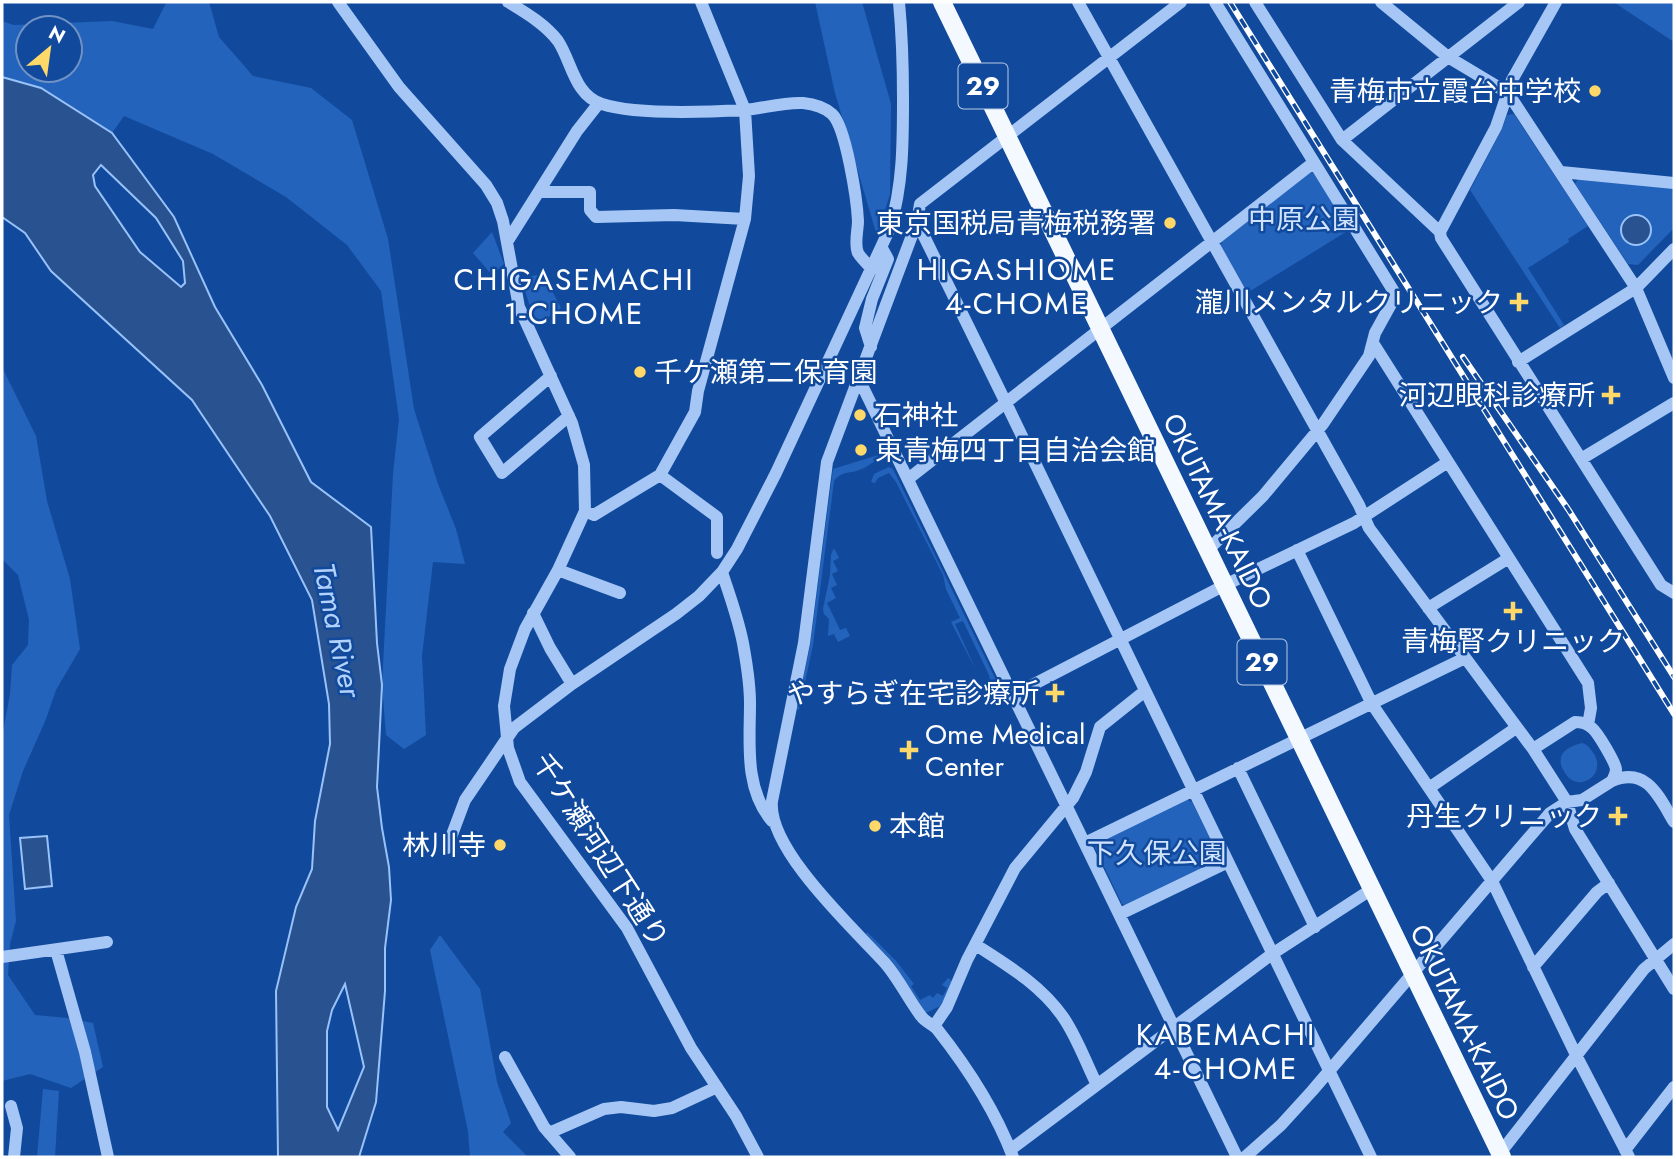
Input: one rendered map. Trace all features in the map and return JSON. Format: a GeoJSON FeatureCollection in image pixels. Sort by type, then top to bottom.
{"type":"FeatureCollection","features":[{"type":"Feature","properties":{"kind":"main road","name":"OKUTAMA-KAIDO"},"geometry":{"type":"LineString","coordinates":[[942,2],[1500,1156]]}},
{"type":"Feature","properties":{"kind":"street","name":"千ケ瀬河辺下通り"},"geometry":{"type":"LineString","coordinates":[[338,2],[399,87],[486,185],[497,203],[519,307],[569,416],[584,465],[585,512],[558,570],[533,613],[510,669],[504,719],[508,748],[520,782],[627,928],[691,1048],[758,1157]]}},
{"type":"Feature","properties":{"kind":"street"},"geometry":{"type":"LineString","coordinates":[[585,512],[594,514],[660,475],[695,412],[701,379],[745,219],[749,176],[745,110],[701,2]]}},
{"type":"Feature","properties":{"kind":"street"},"geometry":{"type":"LineString","coordinates":[[447,848],[465,800],[513,728],[699,596],[722,572],[737,549],[776,473],[882,248],[898,202],[902,166],[903,59],[899,2]]}},
{"type":"Feature","properties":{"kind":"street"},"geometry":{"type":"LineString","coordinates":[[1079,2],[1359,505],[1363,517],[1533,749],[1567,802],[1575,828],[1674,989]]}},
{"type":"Feature","properties":{"kind":"street"},"geometry":{"type":"LineString","coordinates":[[773,822],[772,801],[804,643],[827,462],[917,222],[920,204],[1181,2]]}},
{"type":"Feature","properties":{"kind":"street"},"geometry":{"type":"LineString","coordinates":[[1208,550],[1263,496],[1318,432],[1365,362],[1381,320],[1396,295],[1214,2]]}},
{"type":"Feature","properties":{"kind":"street"},"geometry":{"type":"LineString","coordinates":[[1255,2],[1342,140],[1440,232],[1441,238],[1518,362],[1661,585],[1674,593]]}},
{"type":"Feature","properties":{"kind":"street"},"geometry":{"type":"LineString","coordinates":[[1381,2],[1448,57],[1508,93],[1636,288],[1674,377]]}},
{"type":"Feature","properties":{"kind":"street"},"geometry":{"type":"LineString","coordinates":[[1342,140],[1519,2]]}},
{"type":"Feature","properties":{"kind":"street"},"geometry":{"type":"LineString","coordinates":[[1440,232],[1496,127],[1512,80],[1556,2]]}},
{"type":"Feature","properties":{"kind":"street"},"geometry":{"type":"LineString","coordinates":[[514,3],[546,28],[558,42],[576,81],[588,96],[599,103],[619,108],[745,110],[802,103],[821,106],[834,116],[844,136],[858,220],[857,251],[872,269]]}},
{"type":"Feature","properties":{"kind":"street"},"geometry":{"type":"LineString","coordinates":[[507,242],[577,131],[599,103]]}},
{"type":"Feature","properties":{"kind":"street"},"geometry":{"type":"LineString","coordinates":[[908,479],[1313,163]]}},
{"type":"Feature","properties":{"kind":"street"},"geometry":{"type":"LineString","coordinates":[[1560,172],[1674,183]]}},
{"type":"Feature","properties":{"kind":"street"},"geometry":{"type":"LineString","coordinates":[[539,192],[590,192],[590,210],[596,217],[674,215],[745,219]]}},
{"type":"Feature","properties":{"kind":"street"},"geometry":{"type":"LineString","coordinates":[[917,222],[1371,1157]]}},
{"type":"Feature","properties":{"kind":"street"},"geometry":{"type":"LineString","coordinates":[[871,347],[865,328],[872,299],[888,259],[882,248]]}},
{"type":"Feature","properties":{"kind":"street"},"geometry":{"type":"LineString","coordinates":[[1518,362],[1636,288],[1674,249]]}},
{"type":"Feature","properties":{"kind":"street"},"geometry":{"type":"LineString","coordinates":[[1373,343],[1588,684],[1591,708],[1587,725]]}},
{"type":"Feature","properties":{"kind":"street"},"geometry":{"type":"LineString","coordinates":[[551,376],[480,437],[502,473],[569,416]]}},
{"type":"Feature","properties":{"kind":"street"},"geometry":{"type":"LineString","coordinates":[[859,379],[1237,1157]]}},
{"type":"Feature","properties":{"kind":"street"},"geometry":{"type":"LineString","coordinates":[[1581,459],[1674,403]]}},
{"type":"Feature","properties":{"kind":"street"},"geometry":{"type":"LineString","coordinates":[[1013,695],[1363,517],[1448,462]]}},
{"type":"Feature","properties":{"kind":"street"},"geometry":{"type":"LineString","coordinates":[[660,475],[717,517],[717,553]]}},
{"type":"Feature","properties":{"kind":"street"},"geometry":{"type":"LineString","coordinates":[[1297,550],[1372,704],[1492,881],[1576,1055],[1627,1153],[1674,1087]]}},
{"type":"Feature","properties":{"kind":"street"},"geometry":{"type":"LineString","coordinates":[[1428,608],[1509,558]]}},
{"type":"Feature","properties":{"kind":"street"},"geometry":{"type":"LineString","coordinates":[[558,570],[620,593]]}},
{"type":"Feature","properties":{"kind":"street"},"geometry":{"type":"LineString","coordinates":[[722,572],[741,632],[750,700],[749,763],[762,809],[773,822],[787,849],[816,887],[887,966],[923,1019],[934,1026],[983,1097],[1012,1154],[1097,1085],[1272,954],[1372,889]]}},
{"type":"Feature","properties":{"kind":"street"},"geometry":{"type":"LineString","coordinates":[[533,613],[550,649],[572,684]]}},
{"type":"Feature","properties":{"kind":"street"},"geometry":{"type":"LineString","coordinates":[[1085,843],[1465,658]]}},
{"type":"Feature","properties":{"kind":"street"},"geometry":{"type":"LineString","coordinates":[[934,1026],[947,1007],[1018,863],[1067,806],[1083,779],[1100,727],[1145,691]]}},
{"type":"Feature","properties":{"kind":"street"},"geometry":{"type":"LineString","coordinates":[[1533,749],[1575,722],[1592,727],[1615,766],[1612,781]]}},
{"type":"Feature","properties":{"kind":"street"},"geometry":{"type":"LineString","coordinates":[[1429,788],[1516,728]]}},
{"type":"Feature","properties":{"kind":"street"},"geometry":{"type":"LineString","coordinates":[[1238,768],[1314,927]]}},
{"type":"Feature","properties":{"kind":"street"},"geometry":{"type":"LineString","coordinates":[[1245,1157],[1289,1116],[1330,1072],[1550,813],[1567,802],[1582,800],[1623,777],[1646,782],[1653,788],[1674,822]]}},
{"type":"Feature","properties":{"kind":"street"},"geometry":{"type":"LineString","coordinates":[[1120,914],[1228,862]]}},
{"type":"Feature","properties":{"kind":"street"},"geometry":{"type":"LineString","coordinates":[[1533,967],[1597,891],[1609,883]]}},
{"type":"Feature","properties":{"kind":"street"},"geometry":{"type":"LineString","coordinates":[[2,957],[107,942]]}},
{"type":"Feature","properties":{"kind":"street"},"geometry":{"type":"LineString","coordinates":[[1500,1156],[1576,1055],[1655,958],[1674,944]]}},
{"type":"Feature","properties":{"kind":"street"},"geometry":{"type":"LineString","coordinates":[[976,945],[1016,972],[1051,1002],[1065,1019],[1097,1085]]}},
{"type":"Feature","properties":{"kind":"street"},"geometry":{"type":"LineString","coordinates":[[56,950],[85,1052],[108,1157]]}},
{"type":"Feature","properties":{"kind":"street"},"geometry":{"type":"LineString","coordinates":[[505,1057],[549,1133],[570,1157]]}},
{"type":"Feature","properties":{"kind":"street"},"geometry":{"type":"LineString","coordinates":[[549,1133],[604,1109],[621,1107],[654,1111],[672,1108],[717,1087]]}},
{"type":"Feature","properties":{"kind":"street"},"geometry":{"type":"LineString","coordinates":[[11,1106],[17,1128],[14,1157]]}},
{"type":"Feature","properties":{"kind":"green space"},"geometry":{"type":"Polygon","coordinates":[[[209,2],[219,37],[253,76],[311,88],[352,120],[388,239],[414,409],[438,484],[456,529],[465,564],[433,562],[422,656],[426,735],[404,749],[386,735],[382,685],[393,474],[399,419],[381,291],[347,245],[286,197],[213,154],[124,116],[112,133],[42,88],[27,84],[84,84],[84,22],[112,21],[153,29],[166,3],[209,2]]]}},
{"type":"Feature","properties":{"kind":"green space"},"geometry":{"type":"Polygon","coordinates":[[[815,2],[862,2],[891,104],[890,194],[877,236],[835,93],[815,2]]]}},
{"type":"Feature","properties":{"kind":"green space"},"geometry":{"type":"Polygon","coordinates":[[[1674,2],[1674,42],[1615,3],[1674,2]]]}},
{"type":"Feature","properties":{"kind":"green space"},"geometry":{"type":"Polygon","coordinates":[[[2,21],[14,25],[14,80],[2,77],[2,21]]]}},
{"type":"Feature","properties":{"kind":"green space"},"geometry":{"type":"Polygon","coordinates":[[[1514,114],[1588,226],[1568,239],[1569,242],[1528,268],[1564,325],[1560,328],[1470,190],[1507,115],[1514,114]]]}},
{"type":"Feature","properties":{"kind":"green space","name":"中原公園"},"geometry":{"type":"Polygon","coordinates":[[[1311,172],[1349,230],[1247,293],[1221,246],[1222,241],[1311,172]]]}},
{"type":"Feature","properties":{"kind":"green space"},"geometry":{"type":"Polygon","coordinates":[[[1578,179],[1674,188],[1674,228],[1638,265],[1628,264],[1575,184],[1578,179]]]}},
{"type":"Feature","properties":{"kind":"green space"},"geometry":{"type":"Polygon","coordinates":[[[492,232],[504,264],[492,275],[473,253],[492,232]]]}},
{"type":"Feature","properties":{"kind":"green space"},"geometry":{"type":"Polygon","coordinates":[[[548,273],[551,289],[561,308],[536,326],[521,278],[548,273]]]}},
{"type":"Feature","properties":{"kind":"green space"},"geometry":{"type":"Polygon","coordinates":[[[2,367],[36,436],[47,501],[70,579],[80,649],[56,690],[23,771],[9,815],[16,921],[10,944],[8,975],[35,1015],[93,1023],[103,1067],[71,1088],[30,1074],[2,1081],[2,737],[12,665],[28,645],[29,620],[18,575],[2,559],[2,367]]]}},
{"type":"Feature","properties":{"kind":"green space"},"geometry":{"type":"Polygon","coordinates":[[[885,453],[884,457],[862,469],[842,474],[834,481],[813,645],[799,710],[797,709],[810,646],[833,469],[885,453]]]}},
{"type":"Feature","properties":{"kind":"green space"},"geometry":{"type":"Polygon","coordinates":[[[889,467],[893,469],[995,678],[997,688],[991,689],[989,675],[963,621],[955,624],[976,670],[951,622],[960,618],[946,589],[943,575],[896,482],[889,473],[878,478],[875,483],[871,482],[874,474],[889,467]]]}},
{"type":"Feature","properties":{"kind":"green space"},"geometry":{"type":"Polygon","coordinates":[[[834,548],[839,558],[833,561],[838,571],[832,574],[837,585],[831,588],[836,598],[827,603],[840,630],[846,628],[850,636],[838,642],[834,634],[828,636],[829,619],[823,609],[834,548]]]}},
{"type":"Feature","properties":{"kind":"green space"},"geometry":{"type":"Polygon","coordinates":[[[1582,743],[1594,754],[1597,769],[1589,779],[1577,782],[1565,773],[1561,757],[1566,750],[1582,743]]]}},
{"type":"Feature","properties":{"kind":"green space","name":"下久保公園"},"geometry":{"type":"Polygon","coordinates":[[[1186,799],[1192,802],[1219,857],[1217,863],[1128,906],[1122,904],[1095,848],[1098,842],[1186,799]]]}},
{"type":"Feature","properties":{"kind":"green space"},"geometry":{"type":"Polygon","coordinates":[[[867,932],[914,984],[911,986],[920,1000],[930,995],[933,998],[937,993],[943,996],[947,988],[942,985],[948,978],[952,981],[942,1005],[926,1013],[892,961],[867,932]]]}},
{"type":"Feature","properties":{"kind":"green space"},"geometry":{"type":"Polygon","coordinates":[[[440,935],[480,989],[497,1082],[511,1123],[503,1132],[528,1157],[470,1157],[468,1131],[430,950],[440,935]]]}},
{"type":"Feature","properties":{"kind":"green space"},"geometry":{"type":"Polygon","coordinates":[[[43,1089],[59,1091],[55,1157],[37,1157],[43,1089]]]}},
{"type":"Feature","properties":{"kind":"water","name":"Tama River"},"geometry":{"type":"Polygon","coordinates":[[[2,77],[14,80],[14,84],[41,88],[112,133],[174,217],[215,307],[262,385],[311,482],[371,527],[382,685],[377,787],[391,900],[385,948],[385,991],[376,1102],[359,1157],[278,1157],[276,991],[296,907],[312,869],[315,821],[330,744],[329,704],[312,600],[270,516],[192,400],[51,271],[25,233],[2,217],[2,77]],[[101,165],[93,175],[95,186],[140,252],[181,287],[185,283],[183,261],[156,218],[101,165]],[[345,984],[332,1010],[327,1031],[327,1107],[338,1130],[364,1067],[345,984]]]}},
{"type":"Feature","properties":{"kind":"water"},"geometry":{"type":"Polygon","coordinates":[[[1636,215],[1642,216],[1650,224],[1650,236],[1642,244],[1636,245],[1630,244],[1622,236],[1621,230],[1622,224],[1630,216],[1636,215]]]}},
{"type":"Feature","properties":{"kind":"water"},"geometry":{"type":"Polygon","coordinates":[[[47,836],[52,886],[25,889],[20,838],[47,836]]]}},
{"type":"Feature","properties":{"kind":"railway"},"geometry":{"type":"LineString","coordinates":[[1230,2],[1674,714]]}},
{"type":"Feature","properties":{"kind":"railway"},"geometry":{"type":"LineString","coordinates":[[1463,357],[1568,509],[1674,677]]}},
{"type":"Feature","properties":{"kind":"place","name":"青梅市立霞台中学校"},"geometry":{"type":"Point","coordinates":[1595,91]}},
{"type":"Feature","properties":{"kind":"place","name":"東京国税局青梅税務署"},"geometry":{"type":"Point","coordinates":[1170,223]}},
{"type":"Feature","properties":{"kind":"place","name":"瀧川メンタルクリニック"},"geometry":{"type":"Point","coordinates":[1519,302]}},
{"type":"Feature","properties":{"kind":"place","name":"千ケ瀬第二保育園"},"geometry":{"type":"Point","coordinates":[640,372]}},
{"type":"Feature","properties":{"kind":"place","name":"河辺眼科診療所"},"geometry":{"type":"Point","coordinates":[1611,395]}},
{"type":"Feature","properties":{"kind":"place","name":"石神社"},"geometry":{"type":"Point","coordinates":[860,415]}},
{"type":"Feature","properties":{"kind":"place","name":"東青梅四丁目自治会館"},"geometry":{"type":"Point","coordinates":[861,450]}},
{"type":"Feature","properties":{"kind":"place","name":"青梅腎クリニック"},"geometry":{"type":"Point","coordinates":[1513,611]}},
{"type":"Feature","properties":{"kind":"place","name":"やすらぎ在宅診療所"},"geometry":{"type":"Point","coordinates":[1055,693]}},
{"type":"Feature","properties":{"kind":"place","name":"Ome Medical Center"},"geometry":{"type":"Point","coordinates":[909,750]}},
{"type":"Feature","properties":{"kind":"place","name":"丹生クリニック"},"geometry":{"type":"Point","coordinates":[1618,816]}},
{"type":"Feature","properties":{"kind":"place","name":"本館"},"geometry":{"type":"Point","coordinates":[875,826]}},
{"type":"Feature","properties":{"kind":"place","name":"林川寺"},"geometry":{"type":"Point","coordinates":[500,845]}},
{"type":"Feature","properties":{"kind":"district","name":"HIGASHIOME 4-CHOME"},"geometry":{"type":"Point","coordinates":[1017,287]}},
{"type":"Feature","properties":{"kind":"district","name":"CHIGASEMACHI 1-CHOME"},"geometry":{"type":"Point","coordinates":[574,297]}},
{"type":"Feature","properties":{"kind":"district","name":"KABEMACHI 4-CHOME"},"geometry":{"type":"Point","coordinates":[1226,1052]}}]}
